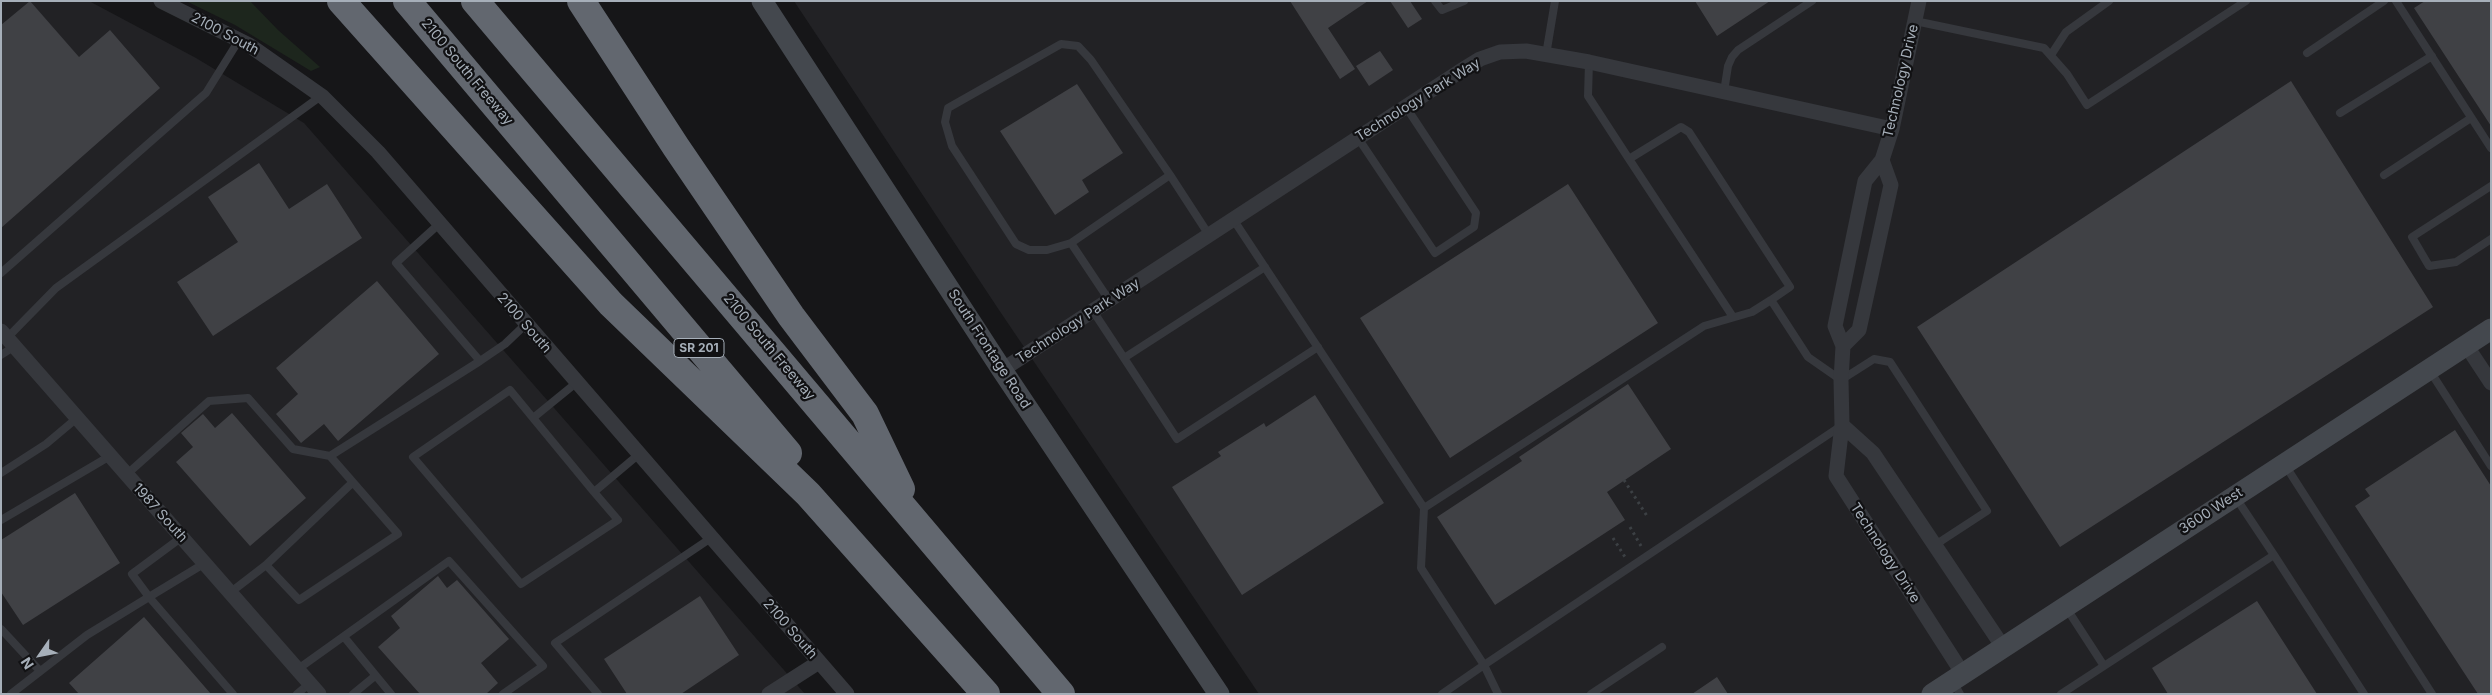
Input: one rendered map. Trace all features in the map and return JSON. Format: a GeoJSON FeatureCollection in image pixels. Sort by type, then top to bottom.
{"type":"FeatureCollection","features":[{"type":"Feature","properties":{"kind":"highway"},"geometry":{"type":"LineString","coordinates":[[341,1],[611,304],[808,494],[986,694]]}},
{"type":"Feature","properties":{"kind":"highway","name":"2100 South Freeway"},"geometry":{"type":"LineString","coordinates":[[407,1],[991,694]]}},
{"type":"Feature","properties":{"kind":"highway","name":"2100 South Freeway"},"geometry":{"type":"LineString","coordinates":[[475,1],[1061,694]]}},
{"type":"Feature","properties":{"kind":"highway"},"geometry":{"type":"LineString","coordinates":[[581,1],[670,139],[791,316],[865,414],[920,526]]}},
{"type":"Feature","properties":{"kind":"street","name":"2100 South"},"geometry":{"type":"LineString","coordinates":[[161,1],[239,40],[321,96],[378,152],[525,325],[847,694]]}},
{"type":"Feature","properties":{"kind":"street","name":"South Frontage Road"},"geometry":{"type":"LineString","coordinates":[[762,1],[1002,370],[1219,694]]}},
{"type":"Feature","properties":{"kind":"street","name":"Technology Drive"},"geometry":{"type":"LineString","coordinates":[[1917,2],[1915,21],[1892,129],[1882,160],[1865,181],[1835,326],[1843,346],[1841,380],[1842,425],[1836,476],[1958,683]]}},
{"type":"Feature","properties":{"kind":"street","name":"Technology Park Way"},"geometry":{"type":"LineString","coordinates":[[1002,370],[1480,59],[1500,52],[1526,51],[1589,62],[1892,129]]}},
{"type":"Feature","properties":{"kind":"street"},"geometry":{"type":"LineString","coordinates":[[1843,346],[1859,330],[1891,185],[1882,160]]}},
{"type":"Feature","properties":{"kind":"street","name":"3600 West"},"geometry":{"type":"LineString","coordinates":[[1932,694],[1958,683],[2003,647],[2491,329]]}},
{"type":"Feature","properties":{"kind":"street","name":"1987 South"},"geometry":{"type":"LineString","coordinates":[[8,339],[314,689]]}},
{"type":"Feature","properties":{"kind":"street"},"geometry":{"type":"LineString","coordinates":[[2466,345],[2491,383]]}},
{"type":"Feature","properties":{"kind":"street"},"geometry":{"type":"LineString","coordinates":[[1842,425],[1873,453],[2003,647]]}},
{"type":"Feature","properties":{"kind":"street"},"geometry":{"type":"LineString","coordinates":[[769,694],[819,662]]}},
{"type":"Feature","properties":{"kind":"lane"},"geometry":{"type":"LineString","coordinates":[[1435,1],[1442,10],[1464,1]]}},
{"type":"Feature","properties":{"kind":"lane"},"geometry":{"type":"LineString","coordinates":[[1546,55],[1555,1]]}},
{"type":"Feature","properties":{"kind":"lane"},"geometry":{"type":"LineString","coordinates":[[1724,92],[1728,66],[1738,50],[1812,1]]}},
{"type":"Feature","properties":{"kind":"lane"},"geometry":{"type":"LineString","coordinates":[[2051,55],[2066,32],[2109,1]]}},
{"type":"Feature","properties":{"kind":"lane"},"geometry":{"type":"LineString","coordinates":[[1915,21],[2044,48],[2067,74],[2087,105],[2246,1]]}},
{"type":"Feature","properties":{"kind":"lane"},"geometry":{"type":"LineString","coordinates":[[2307,53],[2384,1]]}},
{"type":"Feature","properties":{"kind":"lane"},"geometry":{"type":"LineString","coordinates":[[2396,1],[2491,148]]}},
{"type":"Feature","properties":{"kind":"lane"},"geometry":{"type":"LineString","coordinates":[[1,273],[206,93],[239,40]]}},
{"type":"Feature","properties":{"kind":"lane"},"geometry":{"type":"LineString","coordinates":[[1170,175],[1072,243],[1046,250],[1029,250],[1016,244],[952,146],[945,122],[948,108],[1061,44],[1078,46],[1091,60],[1170,175],[1209,235]]}},
{"type":"Feature","properties":{"kind":"lane"},"geometry":{"type":"LineString","coordinates":[[2340,113],[2432,56]]}},
{"type":"Feature","properties":{"kind":"lane"},"geometry":{"type":"LineString","coordinates":[[1589,62],[1588,96],[1732,317]]}},
{"type":"Feature","properties":{"kind":"lane"},"geometry":{"type":"LineString","coordinates":[[1,355],[8,339],[56,288],[321,96]]}},
{"type":"Feature","properties":{"kind":"lane"},"geometry":{"type":"LineString","coordinates":[[1358,138],[1435,253],[1443,248],[1474,227],[1476,213],[1406,107]]}},
{"type":"Feature","properties":{"kind":"lane"},"geometry":{"type":"LineString","coordinates":[[2384,175],[2471,118]]}},
{"type":"Feature","properties":{"kind":"lane"},"geometry":{"type":"LineString","coordinates":[[1424,508],[1704,326],[1752,312],[1790,287],[1689,132],[1681,127],[1629,159]]}},
{"type":"Feature","properties":{"kind":"lane"},"geometry":{"type":"LineString","coordinates":[[2491,186],[2412,237],[2429,266],[2456,262],[2491,239]]}},
{"type":"Feature","properties":{"kind":"lane"},"geometry":{"type":"LineString","coordinates":[[1233,219],[1424,508],[1421,568],[1484,665],[1498,694]]}},
{"type":"Feature","properties":{"kind":"lane"},"geometry":{"type":"LineString","coordinates":[[439,224],[396,263],[480,361]]}},
{"type":"Feature","properties":{"kind":"lane"},"geometry":{"type":"LineString","coordinates":[[1072,243],[1109,300]]}},
{"type":"Feature","properties":{"kind":"lane"},"geometry":{"type":"LineString","coordinates":[[1124,358],[1265,267]]}},
{"type":"Feature","properties":{"kind":"lane"},"geometry":{"type":"LineString","coordinates":[[1771,300],[1808,358],[1841,380],[1874,359],[1890,362],[1988,511],[1935,545]]}},
{"type":"Feature","properties":{"kind":"lane"},"geometry":{"type":"LineString","coordinates":[[1093,311],[1176,438],[1318,347]]}},
{"type":"Feature","properties":{"kind":"lane"},"geometry":{"type":"LineString","coordinates":[[330,456],[480,361],[505,344],[525,325]]}},
{"type":"Feature","properties":{"kind":"lane"},"geometry":{"type":"LineString","coordinates":[[2429,369],[2491,466]]}},
{"type":"Feature","properties":{"kind":"lane"},"geometry":{"type":"LineString","coordinates":[[533,418],[576,383]]}},
{"type":"Feature","properties":{"kind":"lane"},"geometry":{"type":"LineString","coordinates":[[510,390],[594,492],[618,520],[521,584],[413,457],[510,390]]}},
{"type":"Feature","properties":{"kind":"lane"},"geometry":{"type":"LineString","coordinates":[[126,474],[210,400],[248,398],[293,449],[330,456],[398,534],[299,600],[266,565]]}},
{"type":"Feature","properties":{"kind":"lane"},"geometry":{"type":"LineString","coordinates":[[1,473],[46,444],[77,418]]}},
{"type":"Feature","properties":{"kind":"lane"},"geometry":{"type":"LineString","coordinates":[[1442,694],[1842,425]]}},
{"type":"Feature","properties":{"kind":"lane"},"geometry":{"type":"LineString","coordinates":[[594,492],[638,454]]}},
{"type":"Feature","properties":{"kind":"lane"},"geometry":{"type":"LineString","coordinates":[[1,520],[110,456]]}},
{"type":"Feature","properties":{"kind":"lane"},"geometry":{"type":"LineString","coordinates":[[2284,463],[2432,694]]}},
{"type":"Feature","properties":{"kind":"lane"},"geometry":{"type":"LineString","coordinates":[[231,592],[266,565],[352,483]]}},
{"type":"Feature","properties":{"kind":"lane"},"geometry":{"type":"LineString","coordinates":[[2235,496],[2364,694]]}},
{"type":"Feature","properties":{"kind":"lane"},"geometry":{"type":"LineString","coordinates":[[182,537],[132,574],[149,597],[233,694]]}},
{"type":"Feature","properties":{"kind":"lane"},"geometry":{"type":"LineString","coordinates":[[598,694],[555,643],[711,538]]}},
{"type":"Feature","properties":{"kind":"lane"},"geometry":{"type":"LineString","coordinates":[[2061,694],[2274,555]]}},
{"type":"Feature","properties":{"kind":"lane"},"geometry":{"type":"LineString","coordinates":[[298,669],[344,638],[449,561],[543,666],[503,694]]}},
{"type":"Feature","properties":{"kind":"lane"},"geometry":{"type":"LineString","coordinates":[[10,694],[87,635],[205,563]]}},
{"type":"Feature","properties":{"kind":"lane"},"geometry":{"type":"LineString","coordinates":[[2065,606],[2104,666]]}},
{"type":"Feature","properties":{"kind":"lane"},"geometry":{"type":"LineString","coordinates":[[1,629],[40,671]]}},
{"type":"Feature","properties":{"kind":"lane"},"geometry":{"type":"LineString","coordinates":[[344,638],[391,694]]}},
{"type":"Feature","properties":{"kind":"lane"},"geometry":{"type":"LineString","coordinates":[[1591,694],[1662,647]]}},
{"type":"Feature","properties":{"kind":"lane"},"geometry":{"type":"LineString","coordinates":[[353,694],[375,676]]}},
{"type":"Feature","properties":{"kind":"lane"},"geometry":{"type":"LineString","coordinates":[[297,694],[314,689]]}},
{"type":"Feature","properties":{"kind":"path"},"geometry":{"type":"LineString","coordinates":[[1624,480],[1647,516]]}},
{"type":"Feature","properties":{"kind":"path"},"geometry":{"type":"LineString","coordinates":[[1630,527],[1648,555]]}},
{"type":"Feature","properties":{"kind":"path"},"geometry":{"type":"LineString","coordinates":[[1614,538],[1631,566]]}},
{"type":"Feature","properties":{"kind":"shaded area"},"geometry":{"type":"Polygon","coordinates":[[[1,1],[89,1],[196,58],[304,123],[805,694],[1,694],[1,1]]]}},
{"type":"Feature","properties":{"kind":"shaded area"},"geometry":{"type":"Polygon","coordinates":[[[186,1],[250,1],[278,30],[320,67],[311,71],[235,25],[186,1]]]}},
{"type":"Feature","properties":{"kind":"shaded area"},"geometry":{"type":"Polygon","coordinates":[[[794,1],[2491,1],[2491,694],[1259,694],[999,310],[794,1]]]}},
{"type":"Feature","properties":{"kind":"building"},"geometry":{"type":"Polygon","coordinates":[[[30,1],[79,57],[110,30],[160,88],[1,228],[1,25],[30,1]]]}},
{"type":"Feature","properties":{"kind":"building"},"geometry":{"type":"Polygon","coordinates":[[[1290,1],[1368,1],[1328,28],[1355,69],[1340,79],[1290,1]]]}},
{"type":"Feature","properties":{"kind":"building"},"geometry":{"type":"Polygon","coordinates":[[[1390,1],[1410,1],[1422,19],[1408,28],[1390,1]]]}},
{"type":"Feature","properties":{"kind":"building"},"geometry":{"type":"Polygon","coordinates":[[[1695,1],[1770,1],[1717,36],[1695,1]]]}},
{"type":"Feature","properties":{"kind":"building"},"geometry":{"type":"Polygon","coordinates":[[[2425,1],[2491,1],[2491,126],[2414,8],[2425,1]]]}},
{"type":"Feature","properties":{"kind":"building"},"geometry":{"type":"Polygon","coordinates":[[[1380,51],[1393,70],[1369,86],[1356,66],[1380,51]]]}},
{"type":"Feature","properties":{"kind":"building"},"geometry":{"type":"Polygon","coordinates":[[[2291,81],[2433,307],[2060,547],[1917,327],[2291,81]]]}},
{"type":"Feature","properties":{"kind":"building"},"geometry":{"type":"Polygon","coordinates":[[[1077,84],[1123,153],[1082,180],[1089,192],[1055,215],[1000,131],[1077,84]]]}},
{"type":"Feature","properties":{"kind":"building"},"geometry":{"type":"Polygon","coordinates":[[[259,163],[289,209],[327,184],[362,238],[213,336],[177,282],[238,242],[208,197],[259,163]]]}},
{"type":"Feature","properties":{"kind":"building"},"geometry":{"type":"Polygon","coordinates":[[[1568,184],[1658,323],[1450,458],[1360,318],[1568,184]]]}},
{"type":"Feature","properties":{"kind":"building"},"geometry":{"type":"Polygon","coordinates":[[[377,281],[439,354],[338,441],[324,424],[301,443],[276,414],[298,394],[276,368],[377,281]]]}},
{"type":"Feature","properties":{"kind":"building"},"geometry":{"type":"Polygon","coordinates":[[[1628,384],[1671,449],[1607,492],[1625,520],[1495,605],[1437,517],[1522,461],[1519,457],[1628,384]]]}},
{"type":"Feature","properties":{"kind":"building"},"geometry":{"type":"Polygon","coordinates":[[[1315,395],[1384,503],[1242,595],[1172,487],[1221,456],[1218,452],[1264,423],[1266,427],[1315,395]]]}},
{"type":"Feature","properties":{"kind":"building"},"geometry":{"type":"Polygon","coordinates":[[[232,413],[306,498],[250,546],[176,462],[193,447],[181,433],[203,414],[215,428],[232,413]]]}},
{"type":"Feature","properties":{"kind":"building"},"geometry":{"type":"Polygon","coordinates":[[[2455,430],[2491,486],[2491,694],[2478,694],[2355,506],[2370,496],[2365,489],[2455,430]]]}},
{"type":"Feature","properties":{"kind":"building"},"geometry":{"type":"Polygon","coordinates":[[[75,493],[120,563],[23,625],[1,592],[1,540],[75,493]]]}},
{"type":"Feature","properties":{"kind":"building"},"geometry":{"type":"Polygon","coordinates":[[[438,576],[447,588],[457,580],[509,639],[481,663],[498,683],[486,694],[420,694],[378,647],[400,628],[391,616],[438,576]]]}},
{"type":"Feature","properties":{"kind":"building"},"geometry":{"type":"Polygon","coordinates":[[[700,596],[739,655],[681,694],[627,694],[604,659],[700,596]]]}},
{"type":"Feature","properties":{"kind":"building"},"geometry":{"type":"Polygon","coordinates":[[[2257,601],[2317,694],[2168,694],[2152,668],[2257,601]]]}},
{"type":"Feature","properties":{"kind":"building"},"geometry":{"type":"Polygon","coordinates":[[[144,617],[211,694],[79,694],[69,683],[144,617]]]}},
{"type":"Feature","properties":{"kind":"building"},"geometry":{"type":"Polygon","coordinates":[[[1717,677],[1728,694],[1692,694],[1717,677]]]}}]}
